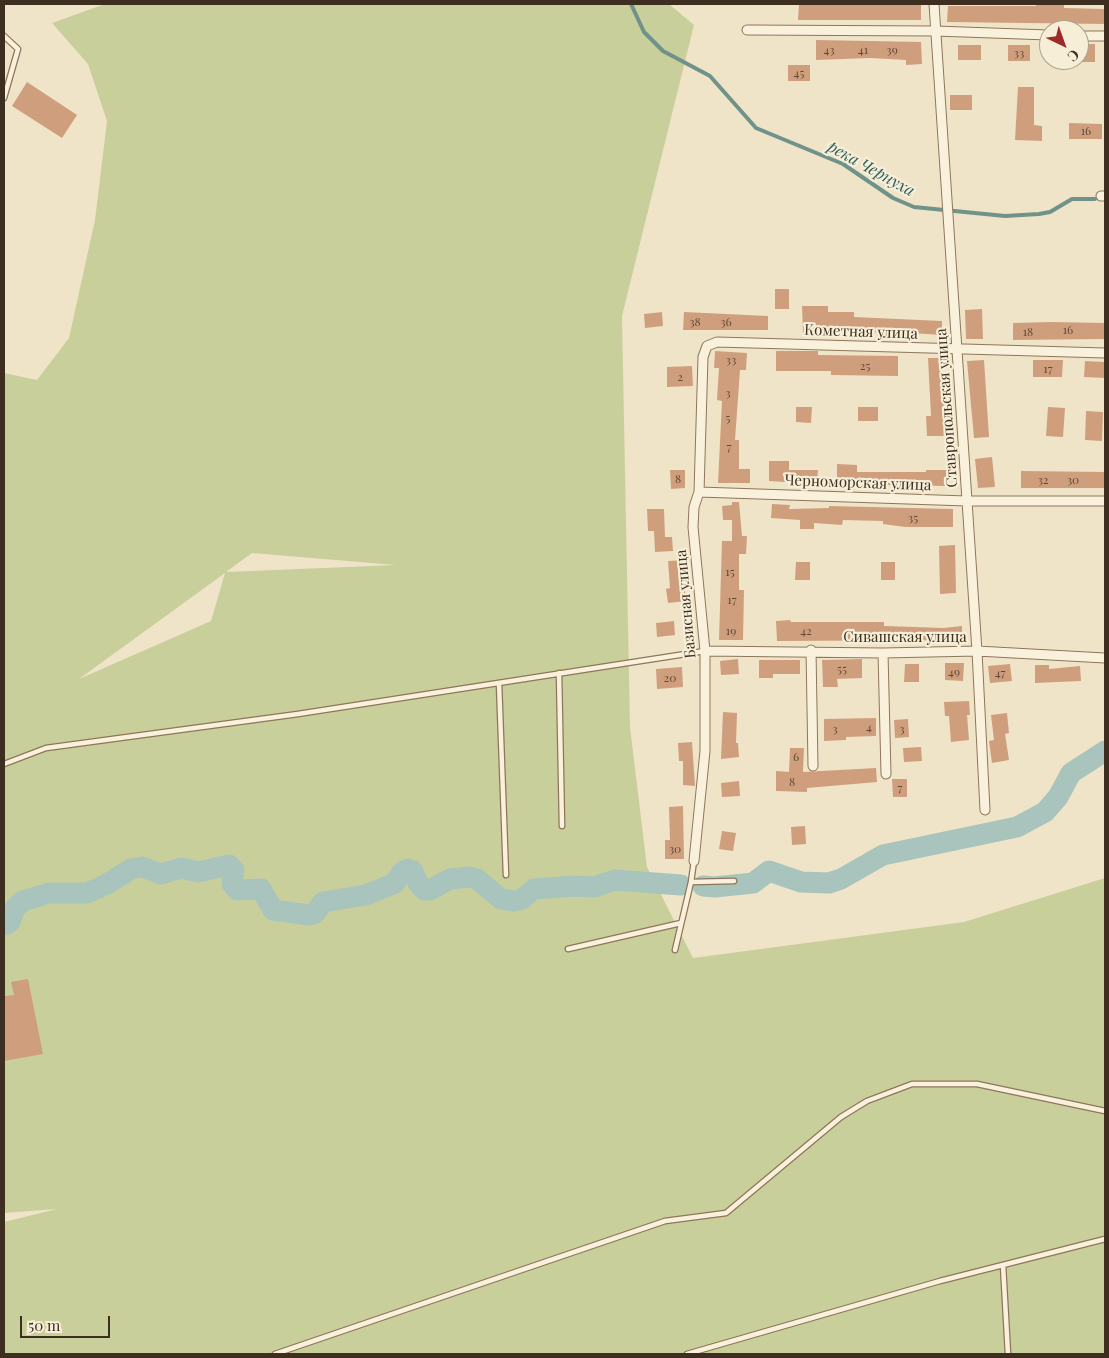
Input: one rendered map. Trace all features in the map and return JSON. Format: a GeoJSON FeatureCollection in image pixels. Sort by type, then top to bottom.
{"type":"FeatureCollection","features":[{"type":"Feature","properties":{"kind":"street","name":"Ставропольская улица"},"geometry":{"type":"LineString","coordinates":[[934,4],[978,651],[985,810]]}},
{"type":"Feature","properties":{"kind":"street"},"geometry":{"type":"LineString","coordinates":[[747,30],[935,31],[1039,35]]}},
{"type":"Feature","properties":{"kind":"street"},"geometry":{"type":"LineString","coordinates":[[1089,36],[1105,36]]}},
{"type":"Feature","properties":{"kind":"street","name":"Кометная улица"},"geometry":{"type":"LineString","coordinates":[[707,346],[717,342],[1105,353]]}},
{"type":"Feature","properties":{"kind":"street","name":"Базисная улица"},"geometry":{"type":"LineString","coordinates":[[694,861],[705,751],[705,651],[694,527],[694,507],[699,492],[703,357],[707,346]]}},
{"type":"Feature","properties":{"kind":"street","name":"Черноморская улица"},"geometry":{"type":"LineString","coordinates":[[699,492],[968,500],[1105,501]]}},
{"type":"Feature","properties":{"kind":"street"},"geometry":{"type":"LineString","coordinates":[[811,650],[813,766]]}},
{"type":"Feature","properties":{"kind":"street","name":"Сивашская улица"},"geometry":{"type":"LineString","coordinates":[[705,651],[811,650],[883,653],[978,651],[1105,658]]}},
{"type":"Feature","properties":{"kind":"street"},"geometry":{"type":"LineString","coordinates":[[883,653],[886,774]]}},
{"type":"Feature","properties":{"kind":"lane"},"geometry":{"type":"LineString","coordinates":[[4,36],[18,49],[4,98]]}},
{"type":"Feature","properties":{"kind":"lane"},"geometry":{"type":"LineString","coordinates":[[4,764],[46,748],[298,714],[705,651]]}},
{"type":"Feature","properties":{"kind":"lane"},"geometry":{"type":"LineString","coordinates":[[559,674],[562,826]]}},
{"type":"Feature","properties":{"kind":"lane"},"geometry":{"type":"LineString","coordinates":[[499,683],[506,875]]}},
{"type":"Feature","properties":{"kind":"lane"},"geometry":{"type":"LineString","coordinates":[[675,950],[694,861]]}},
{"type":"Feature","properties":{"kind":"lane"},"geometry":{"type":"LineString","coordinates":[[691,882],[734,881]]}},
{"type":"Feature","properties":{"kind":"lane"},"geometry":{"type":"LineString","coordinates":[[568,948],[681,923]]}},
{"type":"Feature","properties":{"kind":"lane"},"geometry":{"type":"LineString","coordinates":[[275,1354],[665,1221],[726,1212],[841,1117],[867,1101],[912,1084],[977,1084],[1105,1111]]}},
{"type":"Feature","properties":{"kind":"lane"},"geometry":{"type":"LineString","coordinates":[[687,1354],[940,1281],[1105,1239]]}},
{"type":"Feature","properties":{"kind":"lane"},"geometry":{"type":"LineString","coordinates":[[1003,1265],[1008,1354]]}},
{"type":"Feature","properties":{"kind":"green space"},"geometry":{"type":"Polygon","coordinates":[[[105,4],[669,4],[694,25],[622,316],[630,727],[647,867],[693,958],[964,922],[1105,878],[1105,1354],[4,1354],[4,1222],[57,1209],[4,1213],[4,373],[37,380],[69,338],[95,220],[107,121],[88,64],[52,23],[105,4]],[[252,553],[226,572],[396,565],[395,565],[252,553]],[[225,573],[79,679],[211,621],[225,573]]]}},
{"type":"Feature","properties":{"kind":"building"},"geometry":{"type":"Polygon","coordinates":[[[799,4],[921,4],[921,20],[798,20],[799,4]]]}},
{"type":"Feature","properties":{"kind":"building"},"geometry":{"type":"Polygon","coordinates":[[[1037,4],[1064,5],[1064,8],[1105,9],[1105,24],[1089,24],[1089,20],[1039,20],[1039,23],[947,22],[948,6],[1036,6],[1037,4]]]}},
{"type":"Feature","properties":{"kind":"building"},"geometry":{"type":"Polygon","coordinates":[[[816,40],[921,42],[922,64],[906,65],[906,60],[870,58],[816,60],[816,40]]]}},
{"type":"Feature","properties":{"kind":"building"},"geometry":{"type":"Polygon","coordinates":[[[1089,44],[1095,44],[1095,62],[1089,62],[1089,44]]]}},
{"type":"Feature","properties":{"kind":"building"},"geometry":{"type":"Polygon","coordinates":[[[958,45],[981,45],[981,60],[958,60],[958,45]]]}},
{"type":"Feature","properties":{"kind":"building"},"geometry":{"type":"Polygon","coordinates":[[[1008,45],[1030,45],[1030,61],[1008,61],[1008,45]]]}},
{"type":"Feature","properties":{"kind":"building"},"geometry":{"type":"Polygon","coordinates":[[[788,65],[810,65],[810,81],[788,81],[788,65]]]}},
{"type":"Feature","properties":{"kind":"building"},"geometry":{"type":"Polygon","coordinates":[[[27,82],[77,115],[62,138],[12,106],[27,82]]]}},
{"type":"Feature","properties":{"kind":"building"},"geometry":{"type":"Polygon","coordinates":[[[1018,87],[1034,87],[1034,125],[1042,126],[1042,141],[1015,140],[1018,87]]]}},
{"type":"Feature","properties":{"kind":"building"},"geometry":{"type":"Polygon","coordinates":[[[950,95],[972,95],[972,110],[950,110],[950,95]]]}},
{"type":"Feature","properties":{"kind":"building"},"geometry":{"type":"Polygon","coordinates":[[[1069,123],[1102,124],[1102,139],[1069,139],[1069,123]]]}},
{"type":"Feature","properties":{"kind":"building"},"geometry":{"type":"Polygon","coordinates":[[[775,289],[789,289],[789,309],[775,309],[775,289]]]}},
{"type":"Feature","properties":{"kind":"building"},"geometry":{"type":"Polygon","coordinates":[[[802,306],[828,306],[828,312],[854,312],[854,317],[942,321],[942,335],[894,332],[803,333],[802,306]]]}},
{"type":"Feature","properties":{"kind":"building"},"geometry":{"type":"Polygon","coordinates":[[[982,309],[983,339],[966,339],[965,310],[982,309]]]}},
{"type":"Feature","properties":{"kind":"building"},"geometry":{"type":"Polygon","coordinates":[[[662,312],[663,326],[645,328],[644,314],[662,312]]]}},
{"type":"Feature","properties":{"kind":"building"},"geometry":{"type":"Polygon","coordinates":[[[684,312],[768,316],[768,330],[683,330],[684,312]]]}},
{"type":"Feature","properties":{"kind":"building"},"geometry":{"type":"Polygon","coordinates":[[[1013,323],[1105,323],[1105,339],[1013,340],[1013,323]]]}},
{"type":"Feature","properties":{"kind":"building"},"geometry":{"type":"Polygon","coordinates":[[[715,351],[747,353],[746,370],[740,370],[735,440],[739,440],[739,469],[750,469],[750,483],[718,483],[722,401],[717,400],[719,368],[714,368],[715,351]]]}},
{"type":"Feature","properties":{"kind":"building"},"geometry":{"type":"Polygon","coordinates":[[[776,351],[818,351],[818,355],[898,356],[898,376],[831,375],[831,371],[776,371],[776,351]]]}},
{"type":"Feature","properties":{"kind":"building"},"geometry":{"type":"Polygon","coordinates":[[[928,358],[943,358],[944,416],[951,416],[951,436],[927,436],[926,416],[931,416],[928,358]]]}},
{"type":"Feature","properties":{"kind":"building"},"geometry":{"type":"Polygon","coordinates":[[[984,360],[989,437],[974,438],[967,361],[984,360]]]}},
{"type":"Feature","properties":{"kind":"building"},"geometry":{"type":"Polygon","coordinates":[[[1033,360],[1063,360],[1062,377],[1033,377],[1033,360]]]}},
{"type":"Feature","properties":{"kind":"building"},"geometry":{"type":"Polygon","coordinates":[[[1085,361],[1105,362],[1105,378],[1084,377],[1085,361]]]}},
{"type":"Feature","properties":{"kind":"building"},"geometry":{"type":"Polygon","coordinates":[[[692,366],[693,386],[667,387],[667,367],[692,366]]]}},
{"type":"Feature","properties":{"kind":"building"},"geometry":{"type":"Polygon","coordinates":[[[796,407],[812,407],[811,423],[796,422],[796,407]]]}},
{"type":"Feature","properties":{"kind":"building"},"geometry":{"type":"Polygon","coordinates":[[[858,407],[878,407],[878,421],[858,421],[858,407]]]}},
{"type":"Feature","properties":{"kind":"building"},"geometry":{"type":"Polygon","coordinates":[[[1048,407],[1065,408],[1063,437],[1046,436],[1048,407]]]}},
{"type":"Feature","properties":{"kind":"building"},"geometry":{"type":"Polygon","coordinates":[[[1086,411],[1103,412],[1102,441],[1085,440],[1086,411]]]}},
{"type":"Feature","properties":{"kind":"building"},"geometry":{"type":"Polygon","coordinates":[[[992,457],[995,487],[978,488],[975,459],[992,457]]]}},
{"type":"Feature","properties":{"kind":"building"},"geometry":{"type":"Polygon","coordinates":[[[769,461],[789,461],[789,470],[818,470],[817,484],[769,481],[769,461]]]}},
{"type":"Feature","properties":{"kind":"building"},"geometry":{"type":"Polygon","coordinates":[[[837,464],[857,465],[857,472],[926,472],[926,470],[946,470],[946,486],[837,484],[837,464]]]}},
{"type":"Feature","properties":{"kind":"building"},"geometry":{"type":"Polygon","coordinates":[[[670,470],[685,470],[685,488],[671,489],[670,470]]]}},
{"type":"Feature","properties":{"kind":"building"},"geometry":{"type":"Polygon","coordinates":[[[1021,471],[1105,472],[1105,488],[1021,488],[1021,471]]]}},
{"type":"Feature","properties":{"kind":"building"},"geometry":{"type":"Polygon","coordinates":[[[732,502],[739,502],[742,536],[747,536],[746,554],[739,554],[739,590],[744,590],[743,640],[719,640],[722,541],[732,541],[732,520],[723,520],[722,506],[732,505],[732,502]]]}},
{"type":"Feature","properties":{"kind":"building"},"geometry":{"type":"Polygon","coordinates":[[[772,504],[790,505],[789,509],[829,508],[829,506],[953,509],[953,527],[905,527],[883,524],[883,521],[843,520],[842,525],[814,523],[814,529],[800,529],[800,520],[771,518],[772,504]]]}},
{"type":"Feature","properties":{"kind":"building"},"geometry":{"type":"Polygon","coordinates":[[[647,509],[664,509],[665,537],[672,537],[673,551],[655,552],[654,531],[648,531],[647,509]]]}},
{"type":"Feature","properties":{"kind":"building"},"geometry":{"type":"Polygon","coordinates":[[[955,545],[956,593],[940,594],[939,546],[955,545]]]}},
{"type":"Feature","properties":{"kind":"building"},"geometry":{"type":"Polygon","coordinates":[[[686,560],[687,574],[683,574],[686,601],[668,603],[666,589],[670,588],[668,561],[686,560]]]}},
{"type":"Feature","properties":{"kind":"building"},"geometry":{"type":"Polygon","coordinates":[[[796,562],[810,562],[810,580],[795,580],[796,562]]]}},
{"type":"Feature","properties":{"kind":"building"},"geometry":{"type":"Polygon","coordinates":[[[881,562],[895,562],[895,580],[881,580],[881,562]]]}},
{"type":"Feature","properties":{"kind":"building"},"geometry":{"type":"Polygon","coordinates":[[[790,620],[791,622],[884,622],[884,626],[944,628],[962,626],[962,640],[777,641],[776,621],[790,620]]]}},
{"type":"Feature","properties":{"kind":"building"},"geometry":{"type":"Polygon","coordinates":[[[674,621],[675,635],[657,637],[656,623],[674,621]]]}},
{"type":"Feature","properties":{"kind":"building"},"geometry":{"type":"Polygon","coordinates":[[[738,659],[739,674],[721,675],[720,661],[738,659]]]}},
{"type":"Feature","properties":{"kind":"building"},"geometry":{"type":"Polygon","coordinates":[[[862,659],[862,678],[837,679],[838,687],[823,687],[822,660],[862,659]]]}},
{"type":"Feature","properties":{"kind":"building"},"geometry":{"type":"Polygon","coordinates":[[[759,660],[800,660],[800,674],[773,674],[773,678],[759,678],[759,660]]]}},
{"type":"Feature","properties":{"kind":"building"},"geometry":{"type":"Polygon","coordinates":[[[945,663],[964,663],[963,681],[945,680],[945,663]]]}},
{"type":"Feature","properties":{"kind":"building"},"geometry":{"type":"Polygon","coordinates":[[[905,664],[919,664],[919,682],[904,682],[905,664]]]}},
{"type":"Feature","properties":{"kind":"building"},"geometry":{"type":"Polygon","coordinates":[[[1010,664],[1012,681],[990,683],[988,666],[1010,664]]]}},
{"type":"Feature","properties":{"kind":"building"},"geometry":{"type":"Polygon","coordinates":[[[1035,665],[1049,665],[1049,669],[1080,666],[1081,681],[1035,683],[1035,665]]]}},
{"type":"Feature","properties":{"kind":"building"},"geometry":{"type":"Polygon","coordinates":[[[682,667],[683,687],[657,689],[656,669],[682,667]]]}},
{"type":"Feature","properties":{"kind":"building"},"geometry":{"type":"Polygon","coordinates":[[[969,701],[970,715],[967,715],[969,740],[951,742],[949,716],[945,716],[944,702],[969,701]]]}},
{"type":"Feature","properties":{"kind":"building"},"geometry":{"type":"Polygon","coordinates":[[[723,712],[737,713],[736,743],[738,743],[739,757],[721,759],[723,712]]]}},
{"type":"Feature","properties":{"kind":"building"},"geometry":{"type":"Polygon","coordinates":[[[1007,713],[1009,733],[1005,734],[1009,760],[992,763],[989,741],[994,740],[991,715],[1007,713]]]}},
{"type":"Feature","properties":{"kind":"building"},"geometry":{"type":"Polygon","coordinates":[[[876,718],[876,736],[846,737],[846,740],[824,741],[824,719],[876,718]]]}},
{"type":"Feature","properties":{"kind":"building"},"geometry":{"type":"Polygon","coordinates":[[[908,719],[909,737],[895,738],[894,720],[908,719]]]}},
{"type":"Feature","properties":{"kind":"building"},"geometry":{"type":"Polygon","coordinates":[[[692,742],[695,786],[683,785],[683,761],[679,761],[678,743],[692,742]]]}},
{"type":"Feature","properties":{"kind":"building"},"geometry":{"type":"Polygon","coordinates":[[[921,747],[922,761],[904,762],[903,748],[921,747]]]}},
{"type":"Feature","properties":{"kind":"building"},"geometry":{"type":"Polygon","coordinates":[[[790,748],[804,748],[803,772],[876,768],[877,782],[807,788],[807,792],[776,791],[776,771],[789,772],[790,748]]]}},
{"type":"Feature","properties":{"kind":"building"},"geometry":{"type":"Polygon","coordinates":[[[892,779],[907,779],[907,797],[893,797],[892,779]]]}},
{"type":"Feature","properties":{"kind":"building"},"geometry":{"type":"Polygon","coordinates":[[[739,781],[740,796],[722,797],[721,783],[739,781]]]}},
{"type":"Feature","properties":{"kind":"building"},"geometry":{"type":"Polygon","coordinates":[[[683,806],[684,859],[665,859],[665,840],[670,840],[669,807],[683,806]]]}},
{"type":"Feature","properties":{"kind":"building"},"geometry":{"type":"Polygon","coordinates":[[[805,826],[806,844],[792,845],[791,827],[805,826]]]}},
{"type":"Feature","properties":{"kind":"building"},"geometry":{"type":"Polygon","coordinates":[[[722,831],[736,833],[733,851],[719,849],[722,831]]]}},
{"type":"Feature","properties":{"kind":"building"},"geometry":{"type":"Polygon","coordinates":[[[28,979],[43,1054],[4,1061],[4,996],[14,995],[11,982],[28,979]]]}},
{"type":"Feature","properties":{"kind":"waterway","name":"река Чернуха"},"geometry":{"type":"LineString","coordinates":[[631,4],[644,32],[663,51],[710,76],[756,128],[843,164],[893,198],[914,207],[1005,216],[1050,212],[1072,199],[1095,199]]}},
{"type":"Feature","properties":{"kind":"waterway"},"geometry":{"type":"LineString","coordinates":[[703,886],[715,887],[753,883],[769,871],[801,882],[829,883],[841,879],[883,855],[1017,827],[1045,812],[1058,797],[1071,773],[1105,751]]}},
{"type":"Feature","properties":{"kind":"waterway"},"geometry":{"type":"LineString","coordinates":[[4,925],[10,922],[15,908],[23,901],[49,893],[87,893],[107,884],[131,869],[142,867],[161,874],[181,868],[198,872],[229,865],[234,870],[232,884],[237,890],[261,889],[273,910],[309,915],[315,913],[323,902],[366,895],[395,883],[402,872],[408,869],[413,871],[418,883],[424,890],[430,890],[450,879],[470,877],[477,879],[501,899],[514,901],[522,899],[534,889],[575,886],[594,887],[615,880],[681,885]]}}]}
